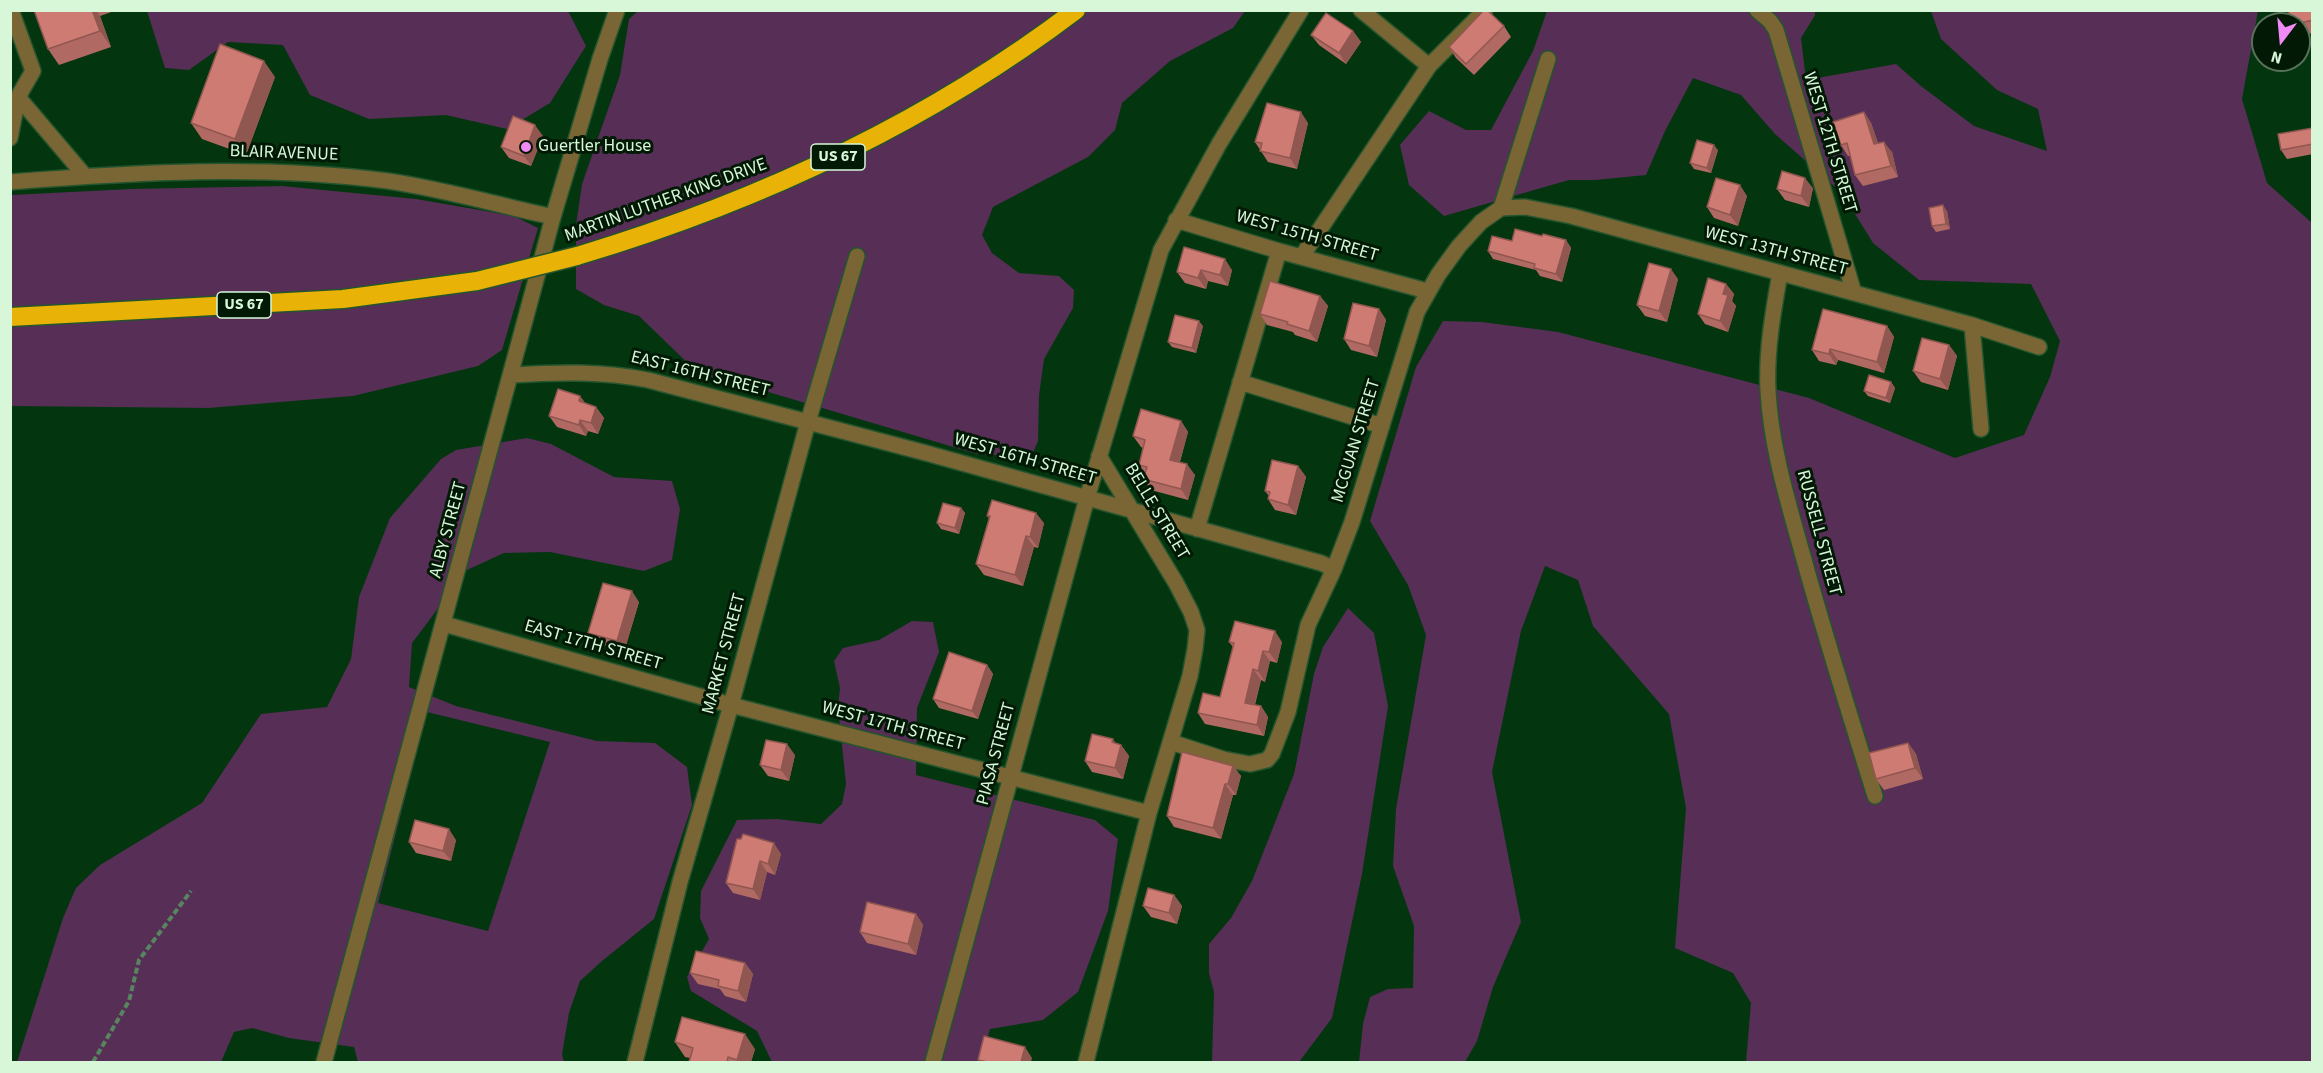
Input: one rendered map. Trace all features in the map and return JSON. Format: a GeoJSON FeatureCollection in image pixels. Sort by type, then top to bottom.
{"type":"FeatureCollection","features":[{"type":"Feature","properties":{"kind":"highway","name":"MARTIN LUTHER KING DRIVE"},"geometry":{"type":"LineString","coordinates":[[10,317],[343,299],[477,281],[577,256],[719,208],[848,153],[970,84],[1076,10]]}},
{"type":"Feature","properties":{"kind":"street"},"geometry":{"type":"LineString","coordinates":[[10,138],[18,96],[33,71],[11,10]]}},
{"type":"Feature","properties":{"kind":"street","name":"ALBY STREET"},"geometry":{"type":"LineString","coordinates":[[324,1062],[553,217],[600,59],[618,10]]}},
{"type":"Feature","properties":{"kind":"street","name":"BELLE STREET"},"geometry":{"type":"LineString","coordinates":[[1086,1062],[1149,813],[1190,676],[1197,630],[1191,612],[1099,456],[1161,250],[1219,144],[1301,10]]}},
{"type":"Feature","properties":{"kind":"street"},"geometry":{"type":"LineString","coordinates":[[1361,10],[1430,66]]}},
{"type":"Feature","properties":{"kind":"street"},"geometry":{"type":"LineString","coordinates":[[1302,256],[1430,66],[1485,10]]}},
{"type":"Feature","properties":{"kind":"street","name":"WEST 12TH STREET"},"geometry":{"type":"LineString","coordinates":[[1757,10],[1770,21],[1776,30],[1854,293]]}},
{"type":"Feature","properties":{"kind":"street"},"geometry":{"type":"LineString","coordinates":[[1501,208],[1548,59]]}},
{"type":"Feature","properties":{"kind":"street"},"geometry":{"type":"LineString","coordinates":[[18,96],[85,176]]}},
{"type":"Feature","properties":{"kind":"street","name":"BLAIR AVENUE"},"geometry":{"type":"LineString","coordinates":[[10,182],[199,171],[340,176],[441,191],[553,217]]}},
{"type":"Feature","properties":{"kind":"street","name":"WEST 13TH STREET"},"geometry":{"type":"LineString","coordinates":[[1501,208],[1526,207],[1571,216],[1972,325],[2039,346]]}},
{"type":"Feature","properties":{"kind":"street","name":"MCGUAN STREET"},"geometry":{"type":"LineString","coordinates":[[1171,742],[1223,759],[1250,764],[1267,760],[1276,746],[1288,712],[1308,626],[1335,569],[1352,522],[1417,312],[1427,291],[1459,246],[1481,222],[1501,208]]}},
{"type":"Feature","properties":{"kind":"street","name":"WEST 15TH STREET"},"geometry":{"type":"LineString","coordinates":[[1176,220],[1427,291]]}},
{"type":"Feature","properties":{"kind":"street"},"geometry":{"type":"LineString","coordinates":[[1197,529],[1279,251]]}},
{"type":"Feature","properties":{"kind":"street","name":"MARKET STREET"},"geometry":{"type":"LineString","coordinates":[[635,1062],[680,882],[808,422],[857,256]]}},
{"type":"Feature","properties":{"kind":"street","name":"RUSSELL STREET"},"geometry":{"type":"LineString","coordinates":[[1780,273],[1767,352],[1768,392],[1774,440],[1788,502],[1819,615],[1875,796]]}},
{"type":"Feature","properties":{"kind":"street"},"geometry":{"type":"LineString","coordinates":[[1972,325],[1981,429]]}},
{"type":"Feature","properties":{"kind":"street","name":"EAST 16TH STREET"},"geometry":{"type":"LineString","coordinates":[[511,375],[562,372],[617,374],[808,422]]}},
{"type":"Feature","properties":{"kind":"street"},"geometry":{"type":"LineString","coordinates":[[1240,382],[1382,426]]}},
{"type":"Feature","properties":{"kind":"street","name":"WEST 16TH STREET"},"geometry":{"type":"LineString","coordinates":[[808,422],[1132,510],[1321,563],[1335,569]]}},
{"type":"Feature","properties":{"kind":"street","name":"PIASA STREET"},"geometry":{"type":"LineString","coordinates":[[933,1062],[1099,456]]}},
{"type":"Feature","properties":{"kind":"street","name":"EAST 17TH STREET"},"geometry":{"type":"LineString","coordinates":[[444,624],[731,705]]}},
{"type":"Feature","properties":{"kind":"street","name":"WEST 17TH STREET"},"geometry":{"type":"LineString","coordinates":[[731,705],[1149,813]]}},
{"type":"Feature","properties":{"kind":"path"},"geometry":{"type":"LineString","coordinates":[[93,1062],[129,1002],[139,960],[191,891]]}},
{"type":"Feature","properties":{"kind":"shaded area"},"geometry":{"type":"Polygon","coordinates":[[[147,11],[568,11],[586,46],[550,103],[507,129],[446,115],[369,119],[310,95],[283,45],[228,42],[189,70],[165,68],[147,11]]]}},
{"type":"Feature","properties":{"kind":"shaded area"},"geometry":{"type":"Polygon","coordinates":[[[638,11],[1245,11],[1233,28],[1170,61],[1122,103],[1115,130],[1088,157],[993,207],[982,235],[992,253],[1019,273],[1059,276],[1074,290],[1073,308],[1044,359],[1039,395],[1038,441],[1031,457],[977,454],[765,391],[699,374],[639,316],[604,305],[576,289],[576,225],[582,184],[620,75],[629,19],[638,11]]]}},
{"type":"Feature","properties":{"kind":"shaded area"},"geometry":{"type":"Polygon","coordinates":[[[1547,11],[1815,11],[1815,15],[1801,38],[1806,80],[1896,64],[1974,126],[2047,151],[2038,109],[1997,90],[1941,39],[1931,11],[2258,11],[2251,12],[2251,50],[2242,99],[2267,183],[2312,223],[2312,1062],[1746,1062],[1751,1003],[1733,973],[1675,948],[1686,808],[1669,714],[1593,626],[1578,580],[1545,566],[1521,631],[1492,772],[1521,922],[1493,987],[1477,1041],[1465,1062],[1359,1062],[1363,1024],[1370,997],[1388,989],[1413,988],[1414,926],[1393,866],[1396,809],[1426,635],[1408,585],[1370,521],[1416,367],[1443,321],[1482,322],[1558,332],[1809,398],[1955,458],[2024,435],[2050,377],[2060,341],[2031,284],[1919,280],[1873,243],[1842,193],[1775,134],[1741,95],[1693,78],[1665,131],[1646,175],[1569,180],[1444,216],[1409,185],[1400,145],[1429,111],[1466,130],[1491,130],[1533,51],[1547,11]]]}},
{"type":"Feature","properties":{"kind":"shaded area"},"geometry":{"type":"Polygon","coordinates":[[[282,186],[416,199],[514,216],[538,228],[502,350],[478,366],[353,396],[208,408],[11,406],[11,195],[131,189],[282,186]]]}},
{"type":"Feature","properties":{"kind":"shaded area"},"geometry":{"type":"Polygon","coordinates":[[[527,438],[551,444],[614,477],[672,481],[680,509],[672,560],[644,571],[550,552],[504,553],[467,570],[412,643],[409,687],[456,706],[597,741],[655,743],[687,767],[692,805],[654,919],[580,981],[569,1013],[562,1054],[564,1062],[358,1062],[354,1047],[289,1038],[252,1028],[234,1032],[221,1062],[17,1062],[63,918],[76,888],[100,865],[202,803],[261,714],[327,707],[351,659],[359,597],[390,518],[441,459],[456,450],[527,438]],[[427,712],[378,903],[488,931],[550,742],[427,712]]]}},
{"type":"Feature","properties":{"kind":"shaded area"},"geometry":{"type":"Polygon","coordinates":[[[1348,608],[1374,633],[1388,706],[1362,874],[1332,1018],[1299,1062],[1212,1062],[1214,992],[1209,973],[1209,944],[1231,918],[1252,881],[1294,774],[1314,674],[1323,647],[1348,608]]]}},
{"type":"Feature","properties":{"kind":"shaded area"},"geometry":{"type":"Polygon","coordinates":[[[912,621],[933,622],[939,652],[917,708],[916,775],[1095,820],[1118,839],[1108,911],[1078,992],[1043,1020],[990,1029],[981,1062],[772,1062],[757,1031],[691,991],[687,977],[709,939],[700,918],[701,891],[737,820],[777,819],[821,824],[842,804],[846,784],[838,707],[840,688],[834,661],[843,648],[879,640],[912,621]]]}},
{"type":"Feature","properties":{"kind":"building"},"geometry":{"type":"Polygon","coordinates":[[[34,10],[92,10],[100,31],[48,49],[34,10]]]}},
{"type":"Feature","properties":{"kind":"building"},"geometry":{"type":"Polygon","coordinates":[[[1484,10],[1487,10],[1504,26],[1466,64],[1449,47],[1484,10]]]}},
{"type":"Feature","properties":{"kind":"building"},"geometry":{"type":"Polygon","coordinates":[[[2288,10],[2313,10],[2313,20],[2311,20],[2311,12],[2288,12],[2288,10]]]}},
{"type":"Feature","properties":{"kind":"building"},"geometry":{"type":"Polygon","coordinates":[[[1326,13],[1353,31],[1339,53],[1311,35],[1326,13]]]}},
{"type":"Feature","properties":{"kind":"building"},"geometry":{"type":"Polygon","coordinates":[[[220,44],[264,61],[235,139],[191,123],[220,44]]]}},
{"type":"Feature","properties":{"kind":"building"},"geometry":{"type":"Polygon","coordinates":[[[1267,103],[1301,112],[1290,158],[1260,151],[1262,143],[1255,142],[1267,103]]]}},
{"type":"Feature","properties":{"kind":"building"},"geometry":{"type":"Polygon","coordinates":[[[1864,112],[1874,144],[1884,142],[1891,166],[1855,175],[1847,143],[1841,145],[1833,122],[1864,112]]]}},
{"type":"Feature","properties":{"kind":"building"},"geometry":{"type":"Polygon","coordinates":[[[513,116],[535,125],[524,156],[501,147],[513,116]]]}},
{"type":"Feature","properties":{"kind":"building"},"geometry":{"type":"Polygon","coordinates":[[[2313,128],[2313,144],[2281,150],[2278,134],[2313,128]]]}},
{"type":"Feature","properties":{"kind":"building"},"geometry":{"type":"Polygon","coordinates":[[[1697,140],[1714,145],[1707,168],[1690,163],[1697,140]]]}},
{"type":"Feature","properties":{"kind":"building"},"geometry":{"type":"Polygon","coordinates":[[[1782,171],[1805,178],[1801,196],[1777,189],[1782,171]]]}},
{"type":"Feature","properties":{"kind":"building"},"geometry":{"type":"Polygon","coordinates":[[[1716,178],[1740,185],[1730,215],[1707,207],[1716,178]]]}},
{"type":"Feature","properties":{"kind":"building"},"geometry":{"type":"Polygon","coordinates":[[[1943,205],[1946,224],[1932,226],[1929,208],[1943,205]]]}},
{"type":"Feature","properties":{"kind":"building"},"geometry":{"type":"Polygon","coordinates":[[[1515,229],[1566,240],[1556,274],[1534,268],[1535,264],[1488,251],[1492,236],[1512,241],[1515,229]]]}},
{"type":"Feature","properties":{"kind":"building"},"geometry":{"type":"Polygon","coordinates":[[[1184,247],[1225,259],[1220,275],[1201,270],[1198,278],[1177,272],[1184,247]]]}},
{"type":"Feature","properties":{"kind":"building"},"geometry":{"type":"Polygon","coordinates":[[[1649,263],[1671,269],[1659,311],[1637,305],[1649,263]]]}},
{"type":"Feature","properties":{"kind":"building"},"geometry":{"type":"Polygon","coordinates":[[[1708,278],[1726,284],[1723,294],[1728,295],[1720,321],[1698,314],[1708,278]]]}},
{"type":"Feature","properties":{"kind":"building"},"geometry":{"type":"Polygon","coordinates":[[[1270,281],[1320,296],[1309,331],[1260,314],[1270,281]]]}},
{"type":"Feature","properties":{"kind":"building"},"geometry":{"type":"Polygon","coordinates":[[[1353,303],[1379,309],[1369,346],[1344,339],[1353,303]]]}},
{"type":"Feature","properties":{"kind":"building"},"geometry":{"type":"Polygon","coordinates":[[[1823,309],[1887,326],[1877,362],[1830,349],[1829,354],[1812,350],[1823,309]]]}},
{"type":"Feature","properties":{"kind":"building"},"geometry":{"type":"Polygon","coordinates":[[[1175,315],[1199,321],[1192,348],[1168,342],[1175,315]]]}},
{"type":"Feature","properties":{"kind":"building"},"geometry":{"type":"Polygon","coordinates":[[[1922,338],[1949,345],[1940,379],[1913,371],[1922,338]]]}},
{"type":"Feature","properties":{"kind":"building"},"geometry":{"type":"Polygon","coordinates":[[[1869,375],[1891,382],[1886,398],[1864,391],[1869,375]]]}},
{"type":"Feature","properties":{"kind":"building"},"geometry":{"type":"Polygon","coordinates":[[[558,389],[580,396],[579,401],[596,407],[591,423],[580,420],[579,425],[549,416],[558,389]]]}},
{"type":"Feature","properties":{"kind":"building"},"geometry":{"type":"Polygon","coordinates":[[[1141,409],[1181,421],[1170,460],[1187,464],[1181,489],[1143,479],[1147,467],[1139,465],[1145,440],[1133,436],[1141,409]]]}},
{"type":"Feature","properties":{"kind":"building"},"geometry":{"type":"Polygon","coordinates":[[[1272,460],[1298,466],[1288,505],[1268,499],[1270,492],[1265,491],[1272,460]]]}},
{"type":"Feature","properties":{"kind":"building"},"geometry":{"type":"Polygon","coordinates":[[[992,500],[1036,513],[1030,537],[1026,536],[1015,575],[976,564],[990,516],[987,516],[992,500]]]}},
{"type":"Feature","properties":{"kind":"building"},"geometry":{"type":"Polygon","coordinates":[[[943,503],[961,508],[955,528],[937,523],[943,503]]]}},
{"type":"Feature","properties":{"kind":"building"},"geometry":{"type":"Polygon","coordinates":[[[603,583],[632,591],[617,641],[588,633],[603,583]]]}},
{"type":"Feature","properties":{"kind":"building"},"geometry":{"type":"Polygon","coordinates":[[[1235,621],[1275,631],[1269,652],[1263,651],[1258,671],[1253,669],[1245,703],[1261,706],[1257,725],[1198,713],[1203,693],[1220,697],[1234,643],[1229,642],[1235,621]]]}},
{"type":"Feature","properties":{"kind":"building"},"geometry":{"type":"Polygon","coordinates":[[[949,652],[987,665],[972,711],[933,699],[949,652]]]}},
{"type":"Feature","properties":{"kind":"building"},"geometry":{"type":"Polygon","coordinates":[[[1092,734],[1113,739],[1112,742],[1121,745],[1115,768],[1085,761],[1092,734]]]}},
{"type":"Feature","properties":{"kind":"building"},"geometry":{"type":"Polygon","coordinates":[[[766,740],[787,744],[781,770],[760,765],[766,740]]]}},
{"type":"Feature","properties":{"kind":"building"},"geometry":{"type":"Polygon","coordinates":[[[1908,743],[1915,768],[1876,779],[1869,753],[1908,743]]]}},
{"type":"Feature","properties":{"kind":"building"},"geometry":{"type":"Polygon","coordinates":[[[1182,752],[1233,766],[1228,784],[1225,784],[1213,828],[1167,816],[1182,752]]]}},
{"type":"Feature","properties":{"kind":"building"},"geometry":{"type":"Polygon","coordinates":[[[415,820],[449,829],[443,851],[409,842],[415,820]]]}},
{"type":"Feature","properties":{"kind":"building"},"geometry":{"type":"Polygon","coordinates":[[[743,834],[774,843],[768,864],[760,861],[753,889],[726,883],[737,839],[741,839],[743,834]]]}},
{"type":"Feature","properties":{"kind":"building"},"geometry":{"type":"Polygon","coordinates":[[[1148,888],[1174,895],[1169,913],[1143,906],[1148,888]]]}},
{"type":"Feature","properties":{"kind":"building"},"geometry":{"type":"Polygon","coordinates":[[[867,902],[916,914],[908,944],[860,932],[867,902]]]}},
{"type":"Feature","properties":{"kind":"building"},"geometry":{"type":"Polygon","coordinates":[[[696,951],[745,963],[738,991],[718,986],[719,980],[690,973],[696,951]]]}},
{"type":"Feature","properties":{"kind":"building"},"geometry":{"type":"Polygon","coordinates":[[[682,1017],[745,1034],[737,1060],[728,1057],[727,1062],[689,1062],[693,1048],[675,1042],[682,1017]]]}},
{"type":"Feature","properties":{"kind":"building"},"geometry":{"type":"Polygon","coordinates":[[[984,1036],[1025,1047],[1021,1062],[978,1060],[984,1036]]]}},
{"type":"Feature","properties":{"kind":"place","name":"Guertler House"},"geometry":{"type":"Point","coordinates":[526,147]}}]}
